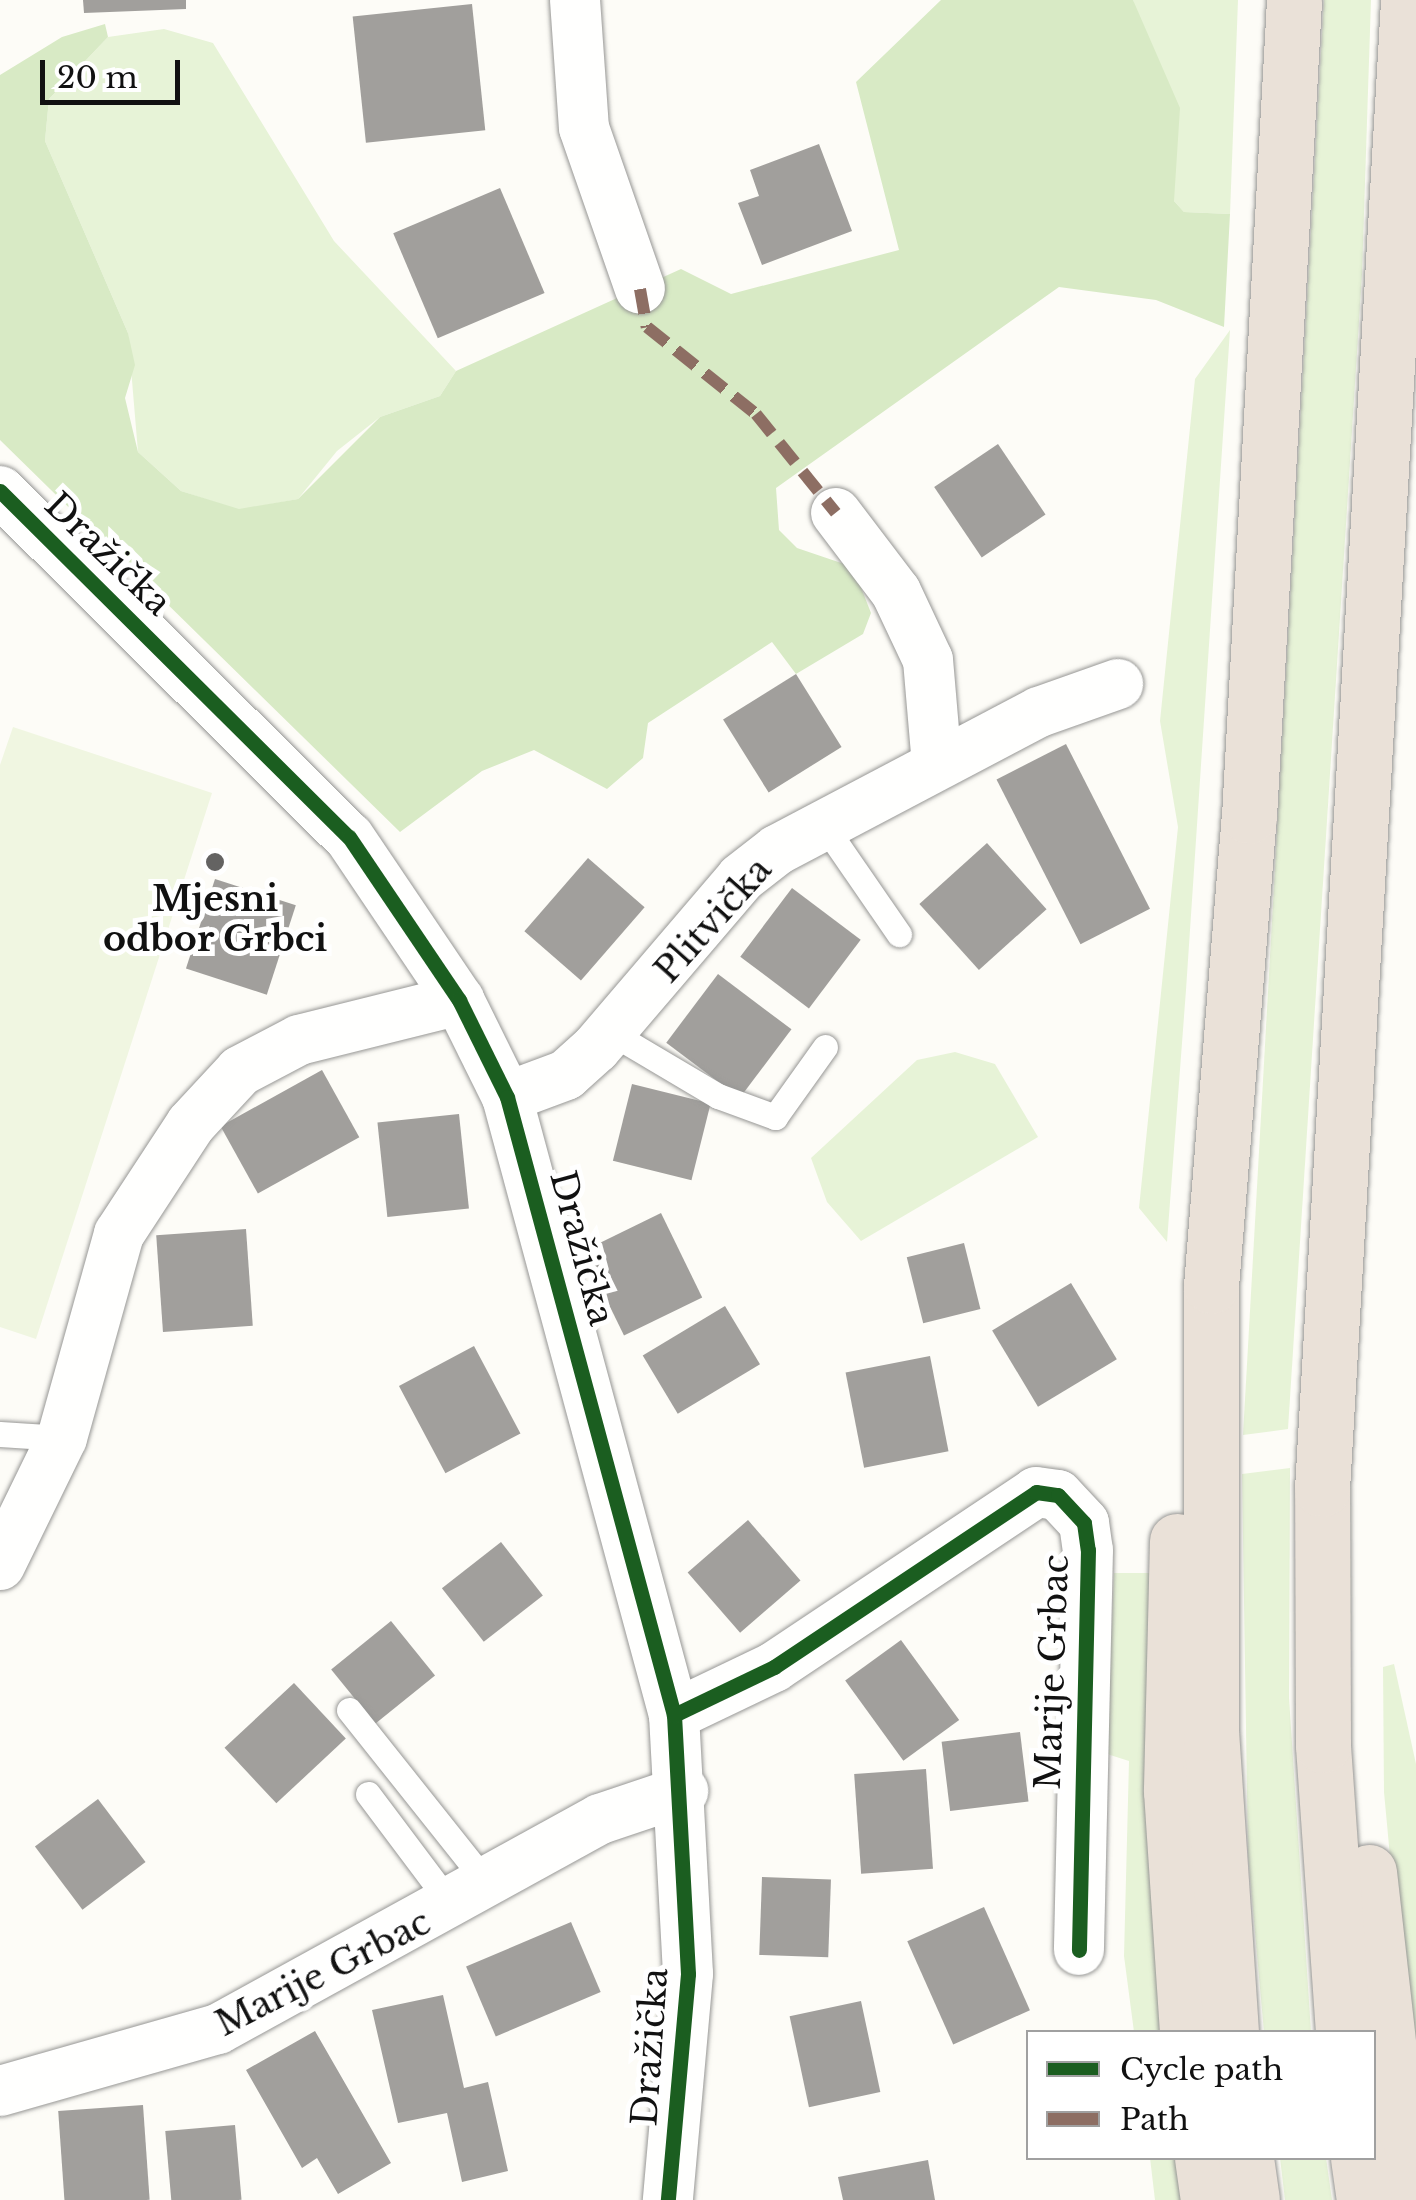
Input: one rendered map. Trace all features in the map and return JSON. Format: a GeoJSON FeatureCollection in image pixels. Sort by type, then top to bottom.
{"type":"FeatureCollection","features":[{"type":"Feature","properties":{"kind":"highway"},"geometry":{"type":"LineString","coordinates":[[1231,2030],[1211,1733],[1211,1286],[1248,836],[1294,0]]}},
{"type":"Feature","properties":{"kind":"highway"},"geometry":{"type":"LineString","coordinates":[[1343,2030],[1323,1745],[1322,1488],[1408,0]]}},
{"type":"Feature","properties":{"kind":"highway"},"geometry":{"type":"LineString","coordinates":[[1187,2030],[1171,1642],[1190,1386],[1211,1286]]}},
{"type":"Feature","properties":{"kind":"highway"},"geometry":{"type":"LineString","coordinates":[[1322,1488],[1352,1608],[1372,1914],[1406,2200]]}},
{"type":"Feature","properties":{"kind":"highway"},"geometry":{"type":"LineString","coordinates":[[1202,2160],[1208,2200]]}},
{"type":"Feature","properties":{"kind":"highway"},"geometry":{"type":"LineString","coordinates":[[1246,2160],[1252,2200]]}},
{"type":"Feature","properties":{"kind":"highway"},"geometry":{"type":"LineString","coordinates":[[1358,2160],[1364,2200]]}},
{"type":"Feature","properties":{"kind":"street"},"geometry":{"type":"LineString","coordinates":[[575,0],[584,128],[640,289]]}},
{"type":"Feature","properties":{"kind":"street","name":"Dražička"},"geometry":{"type":"LineString","coordinates":[[0,491],[349,837],[458,1000],[506,1096],[674,1715],[683,1791],[688,1974],[668,2200]]}},
{"type":"Feature","properties":{"kind":"street"},"geometry":{"type":"LineString","coordinates":[[836,513],[896,592],[928,660],[937,764]]}},
{"type":"Feature","properties":{"kind":"street","name":"Plitvička"},"geometry":{"type":"LineString","coordinates":[[506,1096],[566,1075],[610,1032],[741,878],[823,824],[937,764],[1118,684]]}},
{"type":"Feature","properties":{"kind":"street"},"geometry":{"type":"LineString","coordinates":[[0,1566],[62,1438],[119,1234],[191,1124],[240,1071],[299,1040],[458,1000]]}},
{"type":"Feature","properties":{"kind":"street","name":"Marije Grbac"},"geometry":{"type":"LineString","coordinates":[[674,1715],[774,1667],[1036,1492],[1058,1495],[1084,1523],[1088,1550],[1079,1950]]}},
{"type":"Feature","properties":{"kind":"street","name":"Marije Grbac"},"geometry":{"type":"LineString","coordinates":[[0,2090],[218,2029],[471,1896],[600,1819],[683,1791]]}},
{"type":"Feature","properties":{"kind":"lane"},"geometry":{"type":"LineString","coordinates":[[823,824],[900,934]]}},
{"type":"Feature","properties":{"kind":"lane"},"geometry":{"type":"LineString","coordinates":[[610,1032],[718,1096],[776,1118],[825,1047]]}},
{"type":"Feature","properties":{"kind":"lane"},"geometry":{"type":"LineString","coordinates":[[0,1434],[62,1438]]}},
{"type":"Feature","properties":{"kind":"lane"},"geometry":{"type":"LineString","coordinates":[[349,1710],[471,1896]]}},
{"type":"Feature","properties":{"kind":"lane"},"geometry":{"type":"LineString","coordinates":[[368,1794],[471,1896]]}},
{"type":"Feature","properties":{"kind":"green space"},"geometry":{"type":"Polygon","coordinates":[[[941,0],[1133,0],[1180,108],[1174,201],[1184,212],[1230,214],[1224,327],[1156,300],[1059,287],[776,488],[779,530],[797,548],[853,567],[871,613],[863,634],[796,674],[772,642],[648,723],[643,758],[607,789],[534,750],[482,771],[400,832],[0,440],[0,75],[62,37],[105,24],[108,37],[49,99],[45,141],[128,333],[135,365],[125,398],[138,452],[181,491],[239,509],[298,499],[380,417],[440,396],[456,371],[681,269],[731,294],[899,250],[856,82],[941,0]]]}},
{"type":"Feature","properties":{"kind":"green space"},"geometry":{"type":"Polygon","coordinates":[[[1133,0],[1238,0],[1230,214],[1184,212],[1174,201],[1133,0]]]}},
{"type":"Feature","properties":{"kind":"green space"},"geometry":{"type":"Polygon","coordinates":[[[1324,0],[1371,0],[1362,274],[1288,1429],[1243,1435],[1324,0]]]}},
{"type":"Feature","properties":{"kind":"green space"},"geometry":{"type":"Polygon","coordinates":[[[164,29],[213,43],[334,241],[456,371],[440,396],[380,417],[337,451],[298,499],[239,510],[181,491],[138,452],[128,333],[45,141],[49,99],[108,37],[164,29]]]}},
{"type":"Feature","properties":{"kind":"green space"},"geometry":{"type":"Polygon","coordinates":[[[1230,330],[1167,1242],[1139,1208],[1178,827],[1160,721],[1195,379],[1230,330]]]}},
{"type":"Feature","properties":{"kind":"green space"},"geometry":{"type":"Polygon","coordinates":[[[13,727],[212,793],[36,1339],[0,1327],[0,765],[13,727]]]}},
{"type":"Feature","properties":{"kind":"green space"},"geometry":{"type":"Polygon","coordinates":[[[955,1052],[995,1064],[1038,1137],[861,1241],[827,1202],[811,1158],[917,1060],[955,1052]]]}},
{"type":"Feature","properties":{"kind":"green space"},"geometry":{"type":"Polygon","coordinates":[[[1290,1468],[1289,1698],[1311,2030],[1264,2030],[1248,1855],[1242,1474],[1290,1468]]]}},
{"type":"Feature","properties":{"kind":"green space"},"geometry":{"type":"Polygon","coordinates":[[[1114,1573],[1152,1573],[1164,2030],[1134,2030],[1124,1956],[1129,1761],[1107,1754],[1114,1573]]]}},
{"type":"Feature","properties":{"kind":"green space"},"geometry":{"type":"Polygon","coordinates":[[[1394,1664],[1416,1764],[1416,2136],[1384,1792],[1383,1667],[1394,1664]]]}},
{"type":"Feature","properties":{"kind":"green space"},"geometry":{"type":"Polygon","coordinates":[[[1150,2160],[1177,2160],[1182,2200],[1155,2200],[1150,2160]]]}},
{"type":"Feature","properties":{"kind":"green space"},"geometry":{"type":"Polygon","coordinates":[[[1280,2160],[1326,2160],[1332,2200],[1285,2200],[1280,2160]]]}},
{"type":"Feature","properties":{"kind":"building"},"geometry":{"type":"Polygon","coordinates":[[[83,0],[186,0],[186,9],[84,13],[83,0]]]}},
{"type":"Feature","properties":{"kind":"building"},"geometry":{"type":"Polygon","coordinates":[[[472,4],[485,130],[366,143],[353,17],[472,4]]]}},
{"type":"Feature","properties":{"kind":"building"},"geometry":{"type":"Polygon","coordinates":[[[819,144],[852,231],[762,265],[738,203],[759,196],[750,170],[819,144]]]}},
{"type":"Feature","properties":{"kind":"building"},"geometry":{"type":"Polygon","coordinates":[[[500,188],[545,293],[438,338],[393,233],[500,188]]]}},
{"type":"Feature","properties":{"kind":"building"},"geometry":{"type":"Polygon","coordinates":[[[998,444],[1046,514],[982,558],[934,487],[998,444]]]}},
{"type":"Feature","properties":{"kind":"building"},"geometry":{"type":"Polygon","coordinates":[[[796,674],[842,747],[769,793],[723,720],[796,674]]]}},
{"type":"Feature","properties":{"kind":"building"},"geometry":{"type":"Polygon","coordinates":[[[1066,744],[1150,909],[1080,944],[997,779],[1066,744]]]}},
{"type":"Feature","properties":{"kind":"building"},"geometry":{"type":"Polygon","coordinates":[[[987,843],[1047,909],[979,970],[919,904],[987,843]]]}},
{"type":"Feature","properties":{"kind":"building"},"geometry":{"type":"Polygon","coordinates":[[[588,858],[645,907],[581,980],[524,931],[588,858]]]}},
{"type":"Feature","properties":{"kind":"building"},"geometry":{"type":"Polygon","coordinates":[[[215,879],[296,905],[267,995],[186,968],[215,879]]]}},
{"type":"Feature","properties":{"kind":"building"},"geometry":{"type":"Polygon","coordinates":[[[792,888],[861,940],[809,1008],[740,957],[792,888]]]}},
{"type":"Feature","properties":{"kind":"building"},"geometry":{"type":"Polygon","coordinates":[[[718,974],[791,1029],[740,1098],[666,1043],[718,974]]]}},
{"type":"Feature","properties":{"kind":"building"},"geometry":{"type":"Polygon","coordinates":[[[322,1070],[359,1137],[258,1194],[221,1126],[322,1070]]]}},
{"type":"Feature","properties":{"kind":"building"},"geometry":{"type":"Polygon","coordinates":[[[632,1084],[711,1104],[691,1180],[613,1161],[632,1084]]]}},
{"type":"Feature","properties":{"kind":"building"},"geometry":{"type":"Polygon","coordinates":[[[459,1114],[469,1208],[387,1217],[377,1123],[459,1114]]]}},
{"type":"Feature","properties":{"kind":"building"},"geometry":{"type":"Polygon","coordinates":[[[661,1213],[702,1297],[624,1336],[583,1251],[661,1213]]]}},
{"type":"Feature","properties":{"kind":"building"},"geometry":{"type":"Polygon","coordinates":[[[246,1229],[253,1326],[163,1332],[156,1235],[246,1229]]]}},
{"type":"Feature","properties":{"kind":"building"},"geometry":{"type":"Polygon","coordinates":[[[964,1243],[980,1309],[923,1323],[907,1257],[964,1243]]]}},
{"type":"Feature","properties":{"kind":"building"},"geometry":{"type":"Polygon","coordinates":[[[1071,1283],[1117,1359],[1038,1407],[992,1330],[1071,1283]]]}},
{"type":"Feature","properties":{"kind":"building"},"geometry":{"type":"Polygon","coordinates":[[[725,1306],[760,1364],[678,1414],[643,1355],[725,1306]]]}},
{"type":"Feature","properties":{"kind":"building"},"geometry":{"type":"Polygon","coordinates":[[[474,1346],[520,1433],[445,1473],[399,1386],[474,1346]]]}},
{"type":"Feature","properties":{"kind":"building"},"geometry":{"type":"Polygon","coordinates":[[[930,1356],[949,1451],[864,1468],[846,1372],[930,1356]]]}},
{"type":"Feature","properties":{"kind":"building"},"geometry":{"type":"Polygon","coordinates":[[[748,1520],[800,1580],[740,1633],[688,1572],[748,1520]]]}},
{"type":"Feature","properties":{"kind":"building"},"geometry":{"type":"Polygon","coordinates":[[[501,1542],[543,1596],[484,1642],[442,1588],[501,1542]]]}},
{"type":"Feature","properties":{"kind":"building"},"geometry":{"type":"Polygon","coordinates":[[[391,1621],[435,1675],[375,1724],[331,1669],[391,1621]]]}},
{"type":"Feature","properties":{"kind":"building"},"geometry":{"type":"Polygon","coordinates":[[[901,1640],[959,1720],[903,1761],[845,1681],[901,1640]]]}},
{"type":"Feature","properties":{"kind":"building"},"geometry":{"type":"Polygon","coordinates":[[[294,1683],[346,1739],[276,1803],[225,1748],[294,1683]]]}},
{"type":"Feature","properties":{"kind":"building"},"geometry":{"type":"Polygon","coordinates":[[[1020,1732],[1029,1801],[950,1811],[942,1742],[1020,1732]]]}},
{"type":"Feature","properties":{"kind":"building"},"geometry":{"type":"Polygon","coordinates":[[[926,1769],[933,1869],[861,1874],[854,1774],[926,1769]]]}},
{"type":"Feature","properties":{"kind":"building"},"geometry":{"type":"Polygon","coordinates":[[[98,1799],[146,1862],[82,1910],[35,1847],[98,1799]]]}},
{"type":"Feature","properties":{"kind":"building"},"geometry":{"type":"Polygon","coordinates":[[[762,1877],[831,1879],[828,1957],[759,1955],[762,1877]]]}},
{"type":"Feature","properties":{"kind":"building"},"geometry":{"type":"Polygon","coordinates":[[[984,1907],[1030,2010],[953,2044],[907,1941],[984,1907]]]}},
{"type":"Feature","properties":{"kind":"building"},"geometry":{"type":"Polygon","coordinates":[[[571,1922],[601,1992],[496,2037],[466,1967],[571,1922]]]}},
{"type":"Feature","properties":{"kind":"building"},"geometry":{"type":"Polygon","coordinates":[[[443,1995],[464,2088],[488,2082],[508,2171],[462,2182],[447,2113],[398,2123],[372,2010],[443,1995]]]}},
{"type":"Feature","properties":{"kind":"building"},"geometry":{"type":"Polygon","coordinates":[[[861,2001],[880,2092],[809,2107],[790,2016],[861,2001]]]}},
{"type":"Feature","properties":{"kind":"building"},"geometry":{"type":"Polygon","coordinates":[[[315,2031],[391,2163],[338,2194],[317,2158],[302,2168],[246,2070],[315,2031]]]}},
{"type":"Feature","properties":{"kind":"building"},"geometry":{"type":"Polygon","coordinates":[[[143,2105],[150,2200],[64,2200],[58,2111],[143,2105]]]}},
{"type":"Feature","properties":{"kind":"building"},"geometry":{"type":"Polygon","coordinates":[[[235,2125],[242,2200],[171,2200],[165,2131],[235,2125]]]}},
{"type":"Feature","properties":{"kind":"building"},"geometry":{"type":"Polygon","coordinates":[[[928,2160],[935,2200],[843,2200],[838,2177],[928,2160]]]}},
{"type":"Feature","properties":{"kind":"marked path"},"geometry":{"type":"LineString","coordinates":[[640,289],[647,327],[756,414],[836,513]]}},
{"type":"Feature","properties":{"kind":"cycle path"},"geometry":{"type":"LineString","coordinates":[[0,491],[349,837],[459,1000],[507,1097],[674,1715],[688,1974],[668,2200]]}},
{"type":"Feature","properties":{"kind":"cycle path"},"geometry":{"type":"LineString","coordinates":[[674,1715],[774,1667],[1036,1492],[1058,1495],[1084,1523],[1088,1550],[1079,1950]]}},
{"type":"Feature","properties":{"kind":"place","name":"Mjesni odbor Grbci"},"geometry":{"type":"Point","coordinates":[215,862]}}]}
